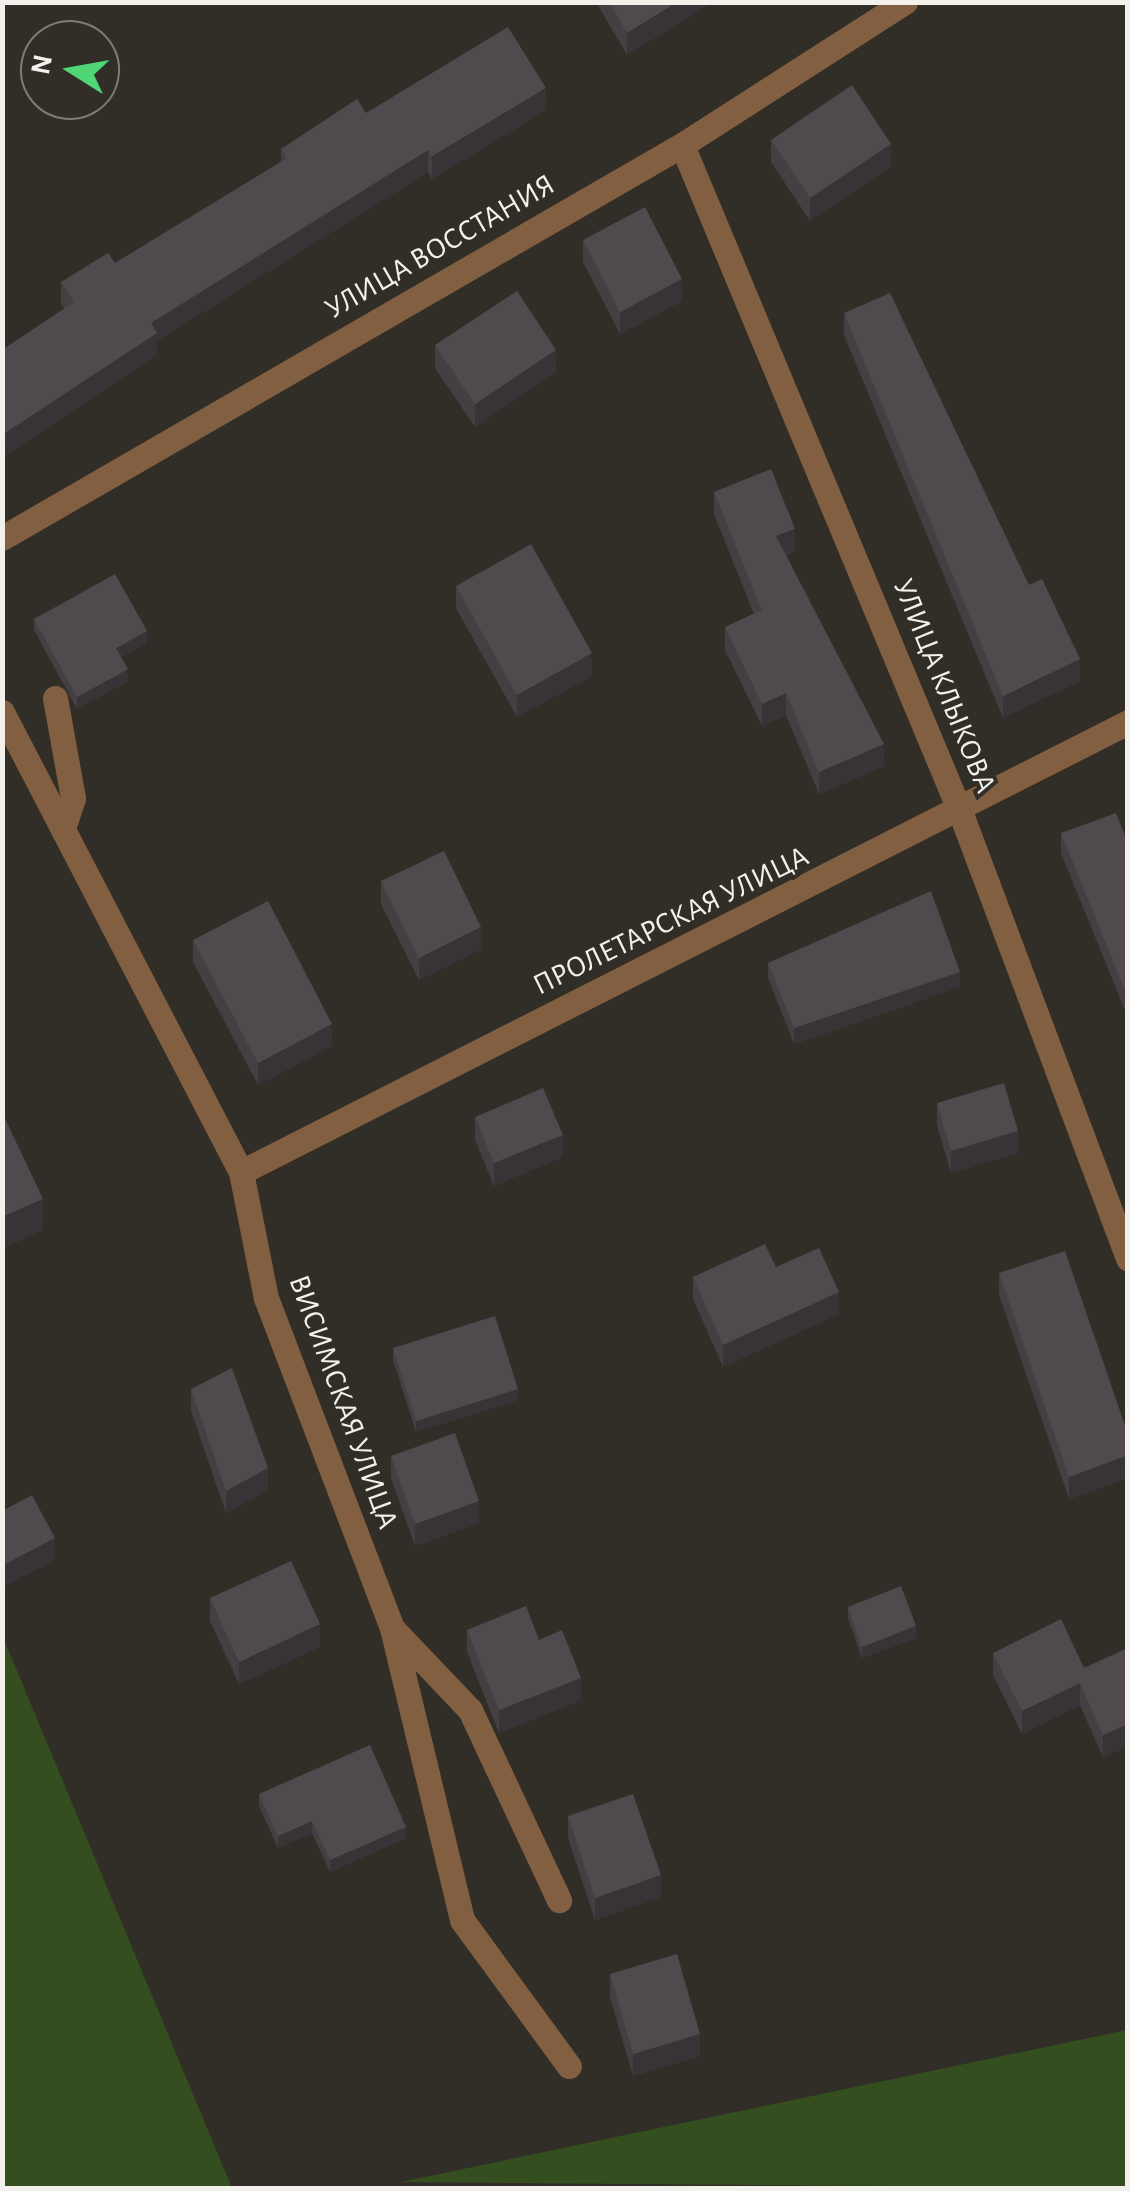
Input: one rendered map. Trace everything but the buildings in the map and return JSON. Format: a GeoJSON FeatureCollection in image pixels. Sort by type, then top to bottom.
{"type":"FeatureCollection","features":[{"type":"Feature","properties":{"kind":"street","name":"УЛИЦА ВОССТАНИЯ"},"geometry":{"type":"LineString","coordinates":[[2,538],[682,144],[905,2]]}},
{"type":"Feature","properties":{"kind":"street","name":"УЛИЦА КЛЫКОВА"},"geometry":{"type":"LineString","coordinates":[[682,144],[961,814],[1128,1260]]}},
{"type":"Feature","properties":{"kind":"street"},"geometry":{"type":"LineString","coordinates":[[55,698],[73,798],[63,829]]}},
{"type":"Feature","properties":{"kind":"street","name":"ВИСИМСКАЯ УЛИЦА"},"geometry":{"type":"LineString","coordinates":[[2,712],[241,1172],[266,1298],[392,1628],[462,1920],[568,2066]]}},
{"type":"Feature","properties":{"kind":"street","name":"ПРОЛЕТАРСКАЯ УЛИЦА"},"geometry":{"type":"LineString","coordinates":[[241,1172],[961,814],[1128,722]]}},
{"type":"Feature","properties":{"kind":"street"},"geometry":{"type":"LineString","coordinates":[[392,1628],[470,1710],[558,1900]]}},
{"type":"Feature","properties":{"kind":"green space"},"geometry":{"type":"Polygon","coordinates":[[[3,1637],[232,2188],[3,2188],[3,1637]]]}},
{"type":"Feature","properties":{"kind":"green space"},"geometry":{"type":"Polygon","coordinates":[[[1127,2030],[1127,2188],[401,2182],[1127,2030]]]}}]}
